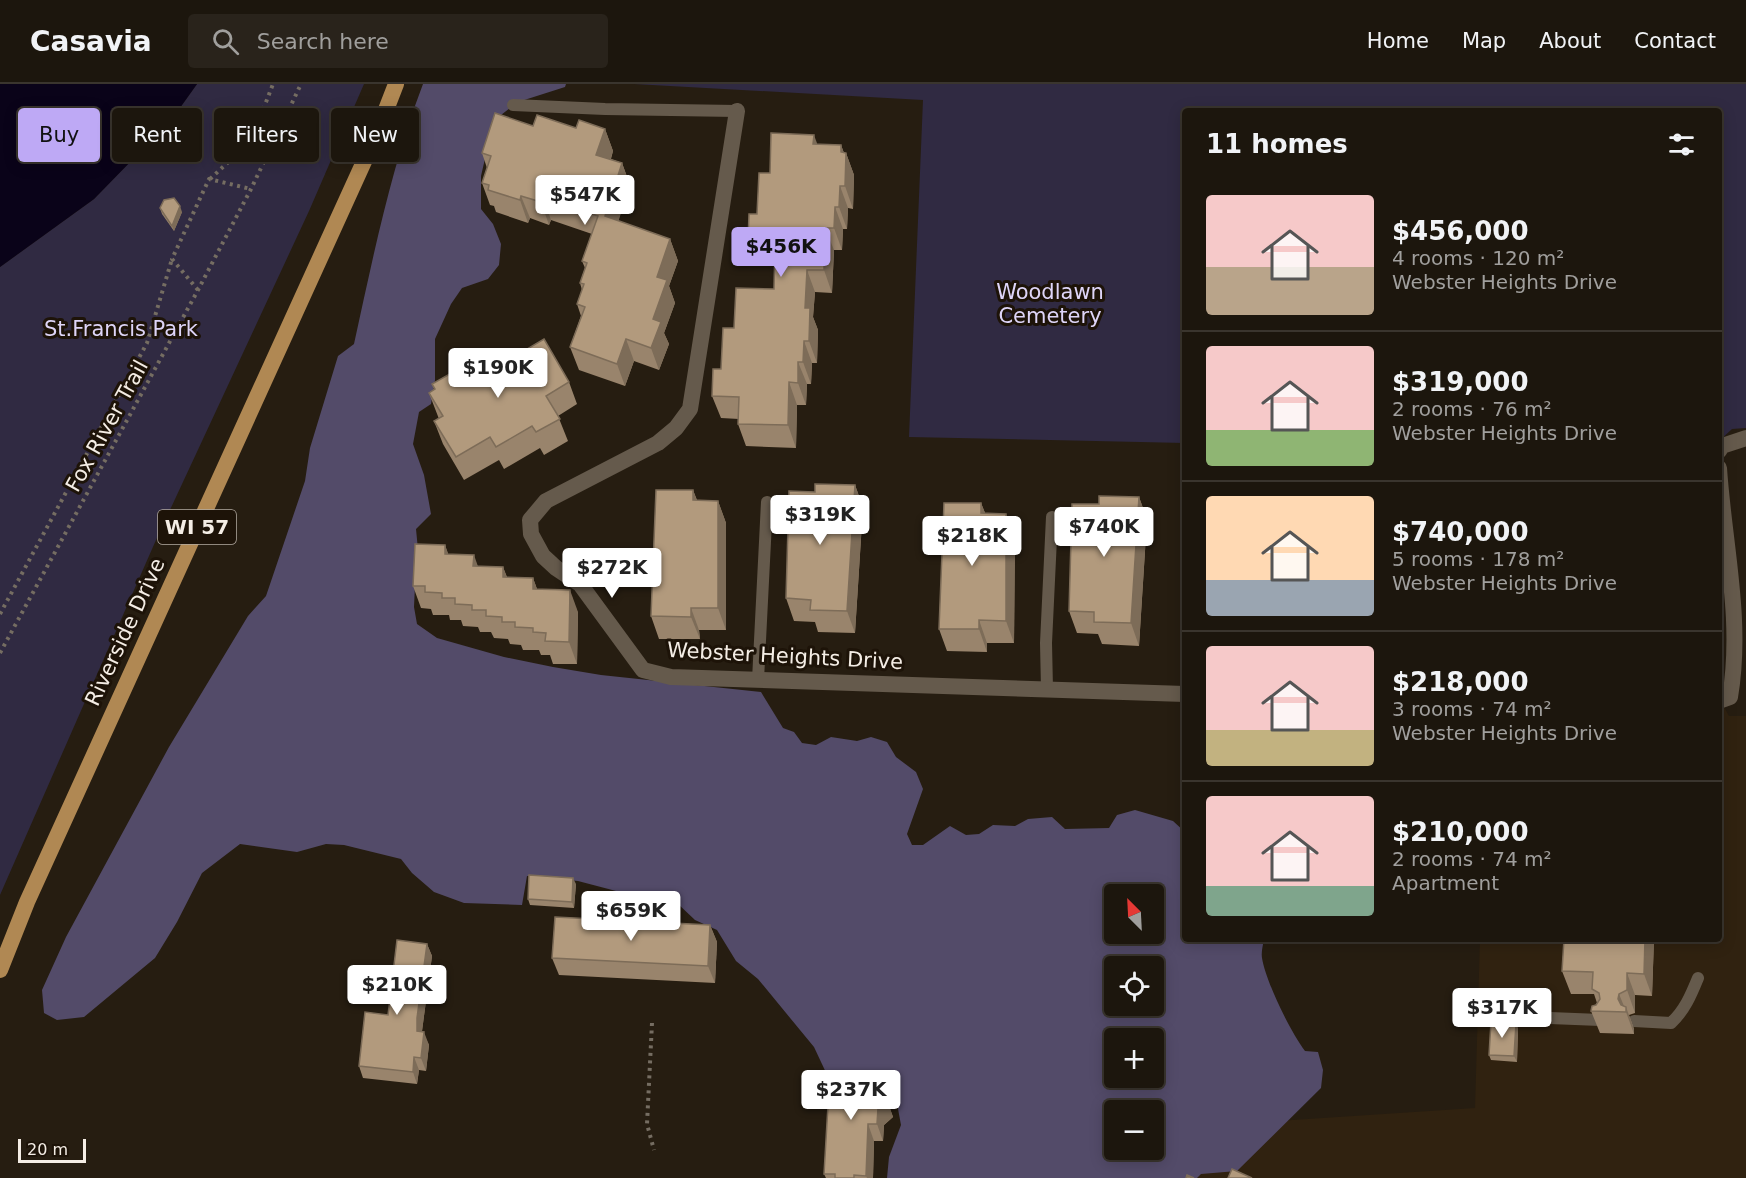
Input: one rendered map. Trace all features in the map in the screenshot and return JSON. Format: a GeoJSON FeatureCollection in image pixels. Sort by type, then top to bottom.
{"type":"FeatureCollection","features":[{"type":"Feature","properties":{"kind":"main road","name":"Riverside Drive"},"geometry":{"type":"LineString","coordinates":[[0,970],[27,902],[377,133],[396,84]]}},
{"type":"Feature","properties":{"kind":"street","name":"Webster Heights Drive"},"geometry":{"type":"LineString","coordinates":[[737,111],[690,409],[676,428],[658,443],[546,501],[530,520],[531,534],[543,556],[580,584],[643,670],[671,677],[1182,694]]}},
{"type":"Feature","properties":{"kind":"street"},"geometry":{"type":"LineString","coordinates":[[1722,446],[1746,438]]}},
{"type":"Feature","properties":{"kind":"street"},"geometry":{"type":"LineString","coordinates":[[1722,505],[1735,601],[1734,673],[1730,697],[1722,700]]}},
{"type":"Feature","properties":{"kind":"lane"},"geometry":{"type":"LineString","coordinates":[[513,105],[605,110],[737,111]]}},
{"type":"Feature","properties":{"kind":"lane"},"geometry":{"type":"LineString","coordinates":[[758,680],[766,502]]}},
{"type":"Feature","properties":{"kind":"lane"},"geometry":{"type":"LineString","coordinates":[[1047,689],[1046,643],[1052,517]]}},
{"type":"Feature","properties":{"kind":"lane"},"geometry":{"type":"LineString","coordinates":[[1634,1021],[1671,1023],[1680,1015],[1698,978]]}},
{"type":"Feature","properties":{"kind":"lane"},"geometry":{"type":"LineString","coordinates":[[1525,1017],[1600,1020]]}},
{"type":"Feature","properties":{"kind":"path"},"geometry":{"type":"LineString","coordinates":[[0,614],[147,344],[172,259],[209,179],[251,141],[273,84]]}},
{"type":"Feature","properties":{"kind":"path","name":"Fox River Trail"},"geometry":{"type":"LineString","coordinates":[[0,653],[198,290],[251,189],[301,84]]}},
{"type":"Feature","properties":{"kind":"path"},"geometry":{"type":"LineString","coordinates":[[209,179],[251,189]]}},
{"type":"Feature","properties":{"kind":"path"},"geometry":{"type":"LineString","coordinates":[[172,259],[198,290]]}},
{"type":"Feature","properties":{"kind":"path"},"geometry":{"type":"LineString","coordinates":[[652,1023],[647,1124],[654,1150]]}},
{"type":"Feature","properties":{"kind":"shaded area"},"geometry":{"type":"Polygon","coordinates":[[[0,84],[197,84],[180,108],[112,108],[112,162],[130,162],[94,199],[0,267],[0,84]]]}},
{"type":"Feature","properties":{"kind":"shaded area"},"geometry":{"type":"Polygon","coordinates":[[[423,84],[566,84],[565,87],[518,102],[501,115],[487,150],[481,176],[481,209],[493,224],[501,244],[499,265],[488,279],[462,288],[451,304],[435,339],[435,380],[431,404],[419,412],[413,444],[424,475],[431,514],[416,529],[419,560],[414,607],[417,624],[437,638],[504,657],[553,667],[601,675],[761,692],[783,728],[794,732],[802,743],[816,745],[831,737],[857,741],[871,737],[887,742],[896,757],[916,772],[923,789],[907,834],[912,845],[923,845],[950,826],[966,835],[979,834],[993,825],[1015,826],[1028,819],[1052,817],[1065,829],[1109,828],[1117,815],[1135,810],[1173,821],[1182,829],[1182,942],[1264,942],[1262,958],[1264,968],[1279,1006],[1305,1051],[1318,1052],[1323,1070],[1321,1088],[1237,1171],[1201,1174],[1197,1178],[887,1178],[889,1157],[901,1125],[893,1082],[829,1079],[814,1047],[758,979],[736,961],[717,930],[695,920],[677,903],[629,904],[616,891],[578,881],[527,876],[522,905],[464,903],[434,892],[412,873],[401,859],[344,845],[326,844],[297,852],[240,844],[202,873],[177,922],[155,958],[84,1017],[57,1020],[44,1013],[42,990],[66,937],[169,747],[248,616],[266,596],[305,481],[310,448],[338,356],[354,344],[397,162],[419,162],[419,108],[415,108],[423,84]]]}},
{"type":"Feature","properties":{"kind":"shaded area"},"geometry":{"type":"Polygon","coordinates":[[[1722,704],[1729,716],[1746,716],[1746,1178],[1162,1178],[1186,1127],[1475,1108],[1480,942],[1722,942],[1722,704]]]}},
{"type":"Feature","properties":{"kind":"green space","name":"St.Francis Park"},"geometry":{"type":"Polygon","coordinates":[[[197,84],[364,84],[354,108],[331,108],[331,160],[156,540],[0,895],[0,267],[94,199],[130,162],[202,162],[202,108],[180,108],[197,84]]]}},
{"type":"Feature","properties":{"kind":"green space","name":"Woodlawn Cemetery"},"geometry":{"type":"Polygon","coordinates":[[[634,84],[1746,84],[1746,428],[1732,429],[1722,438],[1722,108],[1182,108],[1182,443],[909,437],[923,100],[634,84]]]}},
{"type":"Feature","properties":{"kind":"building"},"geometry":{"type":"Polygon","coordinates":[[[495,113],[533,126],[537,115],[576,128],[579,120],[605,129],[596,155],[622,163],[605,216],[670,239],[657,277],[667,280],[653,319],[661,322],[651,348],[626,339],[617,364],[570,347],[585,307],[577,304],[584,284],[580,283],[587,263],[582,261],[598,216],[543,198],[541,202],[521,196],[520,200],[488,190],[489,185],[482,183],[491,156],[482,153],[495,113]]]}},
{"type":"Feature","properties":{"kind":"building"},"geometry":{"type":"Polygon","coordinates":[[[771,133],[814,135],[813,144],[841,145],[841,152],[846,153],[845,186],[840,186],[839,207],[835,207],[834,228],[825,228],[824,270],[807,270],[805,308],[810,308],[809,341],[804,341],[803,362],[798,362],[798,383],[789,382],[788,425],[738,424],[739,397],[712,396],[713,369],[721,369],[723,328],[734,328],[736,288],[774,289],[775,242],[748,241],[749,214],[757,214],[759,173],[770,173],[771,133]]]}},
{"type":"Feature","properties":{"kind":"building"},"geometry":{"type":"Polygon","coordinates":[[[174,198],[180,206],[172,226],[160,208],[164,200],[174,198]]]}},
{"type":"Feature","properties":{"kind":"building"},"geometry":{"type":"Polygon","coordinates":[[[544,339],[569,382],[546,396],[560,419],[536,432],[532,426],[496,447],[490,437],[456,457],[434,421],[443,416],[429,393],[435,389],[432,384],[462,367],[464,372],[482,361],[485,365],[502,354],[507,361],[544,339]]]}},
{"type":"Feature","properties":{"kind":"building"},"geometry":{"type":"Polygon","coordinates":[[[815,484],[855,485],[847,611],[810,610],[811,600],[786,598],[789,491],[815,492],[815,484]]]}},
{"type":"Feature","properties":{"kind":"building"},"geometry":{"type":"Polygon","coordinates":[[[656,490],[693,490],[693,500],[718,501],[718,608],[691,608],[691,617],[651,616],[656,490]]]}},
{"type":"Feature","properties":{"kind":"building"},"geometry":{"type":"Polygon","coordinates":[[[1099,496],[1139,497],[1131,623],[1094,622],[1094,612],[1069,611],[1072,504],[1099,504],[1099,496]]]}},
{"type":"Feature","properties":{"kind":"building"},"geometry":{"type":"Polygon","coordinates":[[[944,503],[981,503],[981,513],[1006,514],[1006,621],[979,620],[979,629],[939,629],[944,503]]]}},
{"type":"Feature","properties":{"kind":"building"},"geometry":{"type":"Polygon","coordinates":[[[415,544],[445,545],[445,554],[474,555],[473,566],[503,567],[503,577],[533,578],[533,589],[570,590],[569,642],[545,641],[546,633],[533,632],[533,628],[515,627],[515,622],[502,622],[502,617],[486,616],[486,610],[472,610],[472,605],[455,604],[455,598],[442,598],[442,593],[425,592],[425,586],[413,586],[415,544]]]}},
{"type":"Feature","properties":{"kind":"building"},"geometry":{"type":"Polygon","coordinates":[[[529,875],[573,878],[572,902],[528,899],[529,875]]]}},
{"type":"Feature","properties":{"kind":"building"},"geometry":{"type":"Polygon","coordinates":[[[555,917],[710,925],[708,966],[552,958],[555,917]]]}},
{"type":"Feature","properties":{"kind":"building"},"geometry":{"type":"Polygon","coordinates":[[[397,940],[427,944],[417,1018],[417,1031],[424,1032],[421,1058],[414,1057],[413,1072],[359,1066],[365,1012],[388,1015],[397,940]]]}},
{"type":"Feature","properties":{"kind":"building"},"geometry":{"type":"Polygon","coordinates":[[[1564,942],[1645,942],[1644,974],[1627,973],[1627,990],[1619,994],[1618,999],[1621,1005],[1626,1007],[1626,1012],[1591,1011],[1592,1006],[1596,1005],[1600,999],[1599,993],[1592,989],[1593,972],[1562,971],[1564,942]]]}},
{"type":"Feature","properties":{"kind":"building"},"geometry":{"type":"Polygon","coordinates":[[[1491,1022],[1516,1023],[1514,1056],[1489,1055],[1491,1022]]]}},
{"type":"Feature","properties":{"kind":"building"},"geometry":{"type":"Polygon","coordinates":[[[830,1071],[880,1073],[879,1092],[887,1100],[878,1108],[877,1124],[868,1124],[866,1176],[835,1178],[835,1174],[824,1174],[830,1071]]]}},
{"type":"Feature","properties":{"kind":"building"},"geometry":{"type":"Polygon","coordinates":[[[1232,1169],[1252,1178],[1228,1178],[1232,1169]]]}}]}
